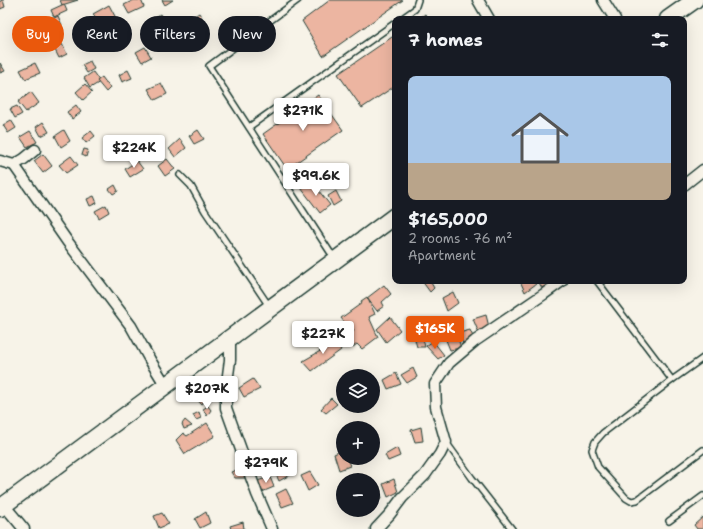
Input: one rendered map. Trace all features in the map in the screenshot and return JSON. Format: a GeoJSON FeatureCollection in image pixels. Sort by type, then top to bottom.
{"type":"FeatureCollection","features":[{"type":"Feature","properties":{"kind":"main road"},"geometry":{"type":"LineString","coordinates":[[672,16],[695,0]]}},
{"type":"Feature","properties":{"kind":"main road"},"geometry":{"type":"LineString","coordinates":[[2,506],[392,218]]}},
{"type":"Feature","properties":{"kind":"street"},"geometry":{"type":"LineString","coordinates":[[478,0],[487,16]]}},
{"type":"Feature","properties":{"kind":"street"},"geometry":{"type":"LineString","coordinates":[[603,0],[613,16]]}},
{"type":"Feature","properties":{"kind":"street"},"geometry":{"type":"LineString","coordinates":[[14,165],[35,150]]}},
{"type":"Feature","properties":{"kind":"street"},"geometry":{"type":"LineString","coordinates":[[0,161],[14,165],[67,242],[131,326],[166,386]]}},
{"type":"Feature","properties":{"kind":"street"},"geometry":{"type":"LineString","coordinates":[[687,183],[703,170]]}},
{"type":"Feature","properties":{"kind":"street"},"geometry":{"type":"LineString","coordinates":[[376,529],[402,498],[425,475],[440,454],[446,442],[436,407],[435,384],[449,364],[475,341],[558,284]]}},
{"type":"Feature","properties":{"kind":"street"},"geometry":{"type":"LineString","coordinates":[[230,338],[230,360],[226,390],[226,408],[256,494],[272,529]]}},
{"type":"Feature","properties":{"kind":"street"},"geometry":{"type":"LineString","coordinates":[[2,506],[24,529]]}},
{"type":"Feature","properties":{"kind":"lane"},"geometry":{"type":"LineString","coordinates":[[298,0],[209,66],[330,252],[337,259]]}},
{"type":"Feature","properties":{"kind":"lane"},"geometry":{"type":"LineString","coordinates":[[405,16],[415,9],[418,0]]}},
{"type":"Feature","properties":{"kind":"lane"},"geometry":{"type":"LineString","coordinates":[[249,127],[392,25]]}},
{"type":"Feature","properties":{"kind":"lane"},"geometry":{"type":"LineString","coordinates":[[180,175],[190,186],[270,308]]}},
{"type":"Feature","properties":{"kind":"lane"},"geometry":{"type":"LineString","coordinates":[[599,284],[672,380]]}},
{"type":"Feature","properties":{"kind":"lane"},"geometry":{"type":"LineString","coordinates":[[703,358],[603,433],[595,442],[592,450],[598,468],[626,498],[631,501],[637,500],[703,450]]}},
{"type":"Feature","properties":{"kind":"lane"},"geometry":{"type":"LineString","coordinates":[[446,442],[512,529]]}},
{"type":"Feature","properties":{"kind":"lane"},"geometry":{"type":"LineString","coordinates":[[669,521],[703,496]]}},
{"type":"Feature","properties":{"kind":"building"},"geometry":{"type":"Polygon","coordinates":[[[3,0],[5,7],[0,9],[0,1],[3,0]]]}},
{"type":"Feature","properties":{"kind":"building"},"geometry":{"type":"Polygon","coordinates":[[[60,0],[78,0],[62,5],[60,0]]]}},
{"type":"Feature","properties":{"kind":"building"},"geometry":{"type":"Polygon","coordinates":[[[134,0],[141,0],[144,7],[129,14],[124,5],[134,0]]]}},
{"type":"Feature","properties":{"kind":"building"},"geometry":{"type":"Polygon","coordinates":[[[162,0],[173,0],[165,5],[162,0]]]}},
{"type":"Feature","properties":{"kind":"building"},"geometry":{"type":"Polygon","coordinates":[[[330,0],[403,0],[323,56],[302,21],[330,0]]]}},
{"type":"Feature","properties":{"kind":"building"},"geometry":{"type":"Polygon","coordinates":[[[64,4],[67,11],[54,16],[51,10],[64,4]]]}},
{"type":"Feature","properties":{"kind":"building"},"geometry":{"type":"Polygon","coordinates":[[[109,5],[115,16],[94,16],[93,14],[109,5]]]}},
{"type":"Feature","properties":{"kind":"building"},"geometry":{"type":"Polygon","coordinates":[[[392,37],[392,88],[362,108],[338,74],[392,37]]]}},
{"type":"Feature","properties":{"kind":"building"},"geometry":{"type":"Polygon","coordinates":[[[64,48],[67,54],[59,58],[56,52],[64,52],[64,48]]]}},
{"type":"Feature","properties":{"kind":"building"},"geometry":{"type":"Polygon","coordinates":[[[140,50],[140,52],[148,52],[151,57],[142,62],[136,52],[140,50]]]}},
{"type":"Feature","properties":{"kind":"building"},"geometry":{"type":"Polygon","coordinates":[[[90,61],[94,69],[87,73],[82,65],[90,61]]]}},
{"type":"Feature","properties":{"kind":"building"},"geometry":{"type":"Polygon","coordinates":[[[0,63],[5,71],[0,73],[0,63]]]}},
{"type":"Feature","properties":{"kind":"building"},"geometry":{"type":"Polygon","coordinates":[[[35,63],[40,73],[25,79],[20,70],[35,63]]]}},
{"type":"Feature","properties":{"kind":"building"},"geometry":{"type":"Polygon","coordinates":[[[128,70],[132,78],[122,82],[119,75],[128,70]]]}},
{"type":"Feature","properties":{"kind":"building"},"geometry":{"type":"Polygon","coordinates":[[[93,72],[100,82],[90,88],[84,78],[93,72]]]}},
{"type":"Feature","properties":{"kind":"building"},"geometry":{"type":"Polygon","coordinates":[[[102,77],[110,88],[106,92],[97,81],[102,77]]]}},
{"type":"Feature","properties":{"kind":"building"},"geometry":{"type":"Polygon","coordinates":[[[161,83],[167,94],[155,100],[148,89],[161,83]]]}},
{"type":"Feature","properties":{"kind":"building"},"geometry":{"type":"Polygon","coordinates":[[[85,84],[92,92],[83,100],[76,92],[85,84]]]}},
{"type":"Feature","properties":{"kind":"building"},"geometry":{"type":"Polygon","coordinates":[[[31,92],[39,103],[26,112],[18,102],[31,92]]]}},
{"type":"Feature","properties":{"kind":"building"},"geometry":{"type":"Polygon","coordinates":[[[318,95],[343,130],[287,169],[263,134],[318,95]]]}},
{"type":"Feature","properties":{"kind":"building"},"geometry":{"type":"Polygon","coordinates":[[[76,105],[81,112],[72,119],[67,112],[76,105]]]}},
{"type":"Feature","properties":{"kind":"building"},"geometry":{"type":"Polygon","coordinates":[[[17,106],[22,114],[15,118],[10,109],[17,106]]]}},
{"type":"Feature","properties":{"kind":"building"},"geometry":{"type":"Polygon","coordinates":[[[11,120],[16,128],[8,133],[3,125],[11,120]]]}},
{"type":"Feature","properties":{"kind":"building"},"geometry":{"type":"Polygon","coordinates":[[[43,122],[49,132],[41,136],[36,127],[43,122]]]}},
{"type":"Feature","properties":{"kind":"building"},"geometry":{"type":"Polygon","coordinates":[[[64,130],[70,141],[61,147],[55,136],[64,130]]]}},
{"type":"Feature","properties":{"kind":"building"},"geometry":{"type":"Polygon","coordinates":[[[198,130],[204,139],[194,144],[189,136],[198,130]]]}},
{"type":"Feature","properties":{"kind":"building"},"geometry":{"type":"Polygon","coordinates":[[[30,131],[37,142],[27,147],[20,137],[30,131]]]}},
{"type":"Feature","properties":{"kind":"building"},"geometry":{"type":"Polygon","coordinates":[[[91,131],[95,136],[86,143],[82,138],[91,131]]]}},
{"type":"Feature","properties":{"kind":"building"},"geometry":{"type":"Polygon","coordinates":[[[147,139],[153,147],[143,153],[137,145],[147,139]]]}},
{"type":"Feature","properties":{"kind":"building"},"geometry":{"type":"Polygon","coordinates":[[[180,139],[186,148],[175,157],[169,149],[180,139]]]}},
{"type":"Feature","properties":{"kind":"building"},"geometry":{"type":"Polygon","coordinates":[[[84,149],[88,150],[86,157],[82,155],[84,149]]]}},
{"type":"Feature","properties":{"kind":"building"},"geometry":{"type":"Polygon","coordinates":[[[43,154],[52,166],[43,173],[34,161],[43,154]]]}},
{"type":"Feature","properties":{"kind":"building"},"geometry":{"type":"Polygon","coordinates":[[[71,156],[78,165],[66,173],[59,165],[71,156]]]}},
{"type":"Feature","properties":{"kind":"building"},"geometry":{"type":"Polygon","coordinates":[[[167,159],[175,169],[165,176],[158,166],[167,159]]]}},
{"type":"Feature","properties":{"kind":"building"},"geometry":{"type":"Polygon","coordinates":[[[137,161],[143,169],[130,177],[125,169],[137,161]]]}},
{"type":"Feature","properties":{"kind":"building"},"geometry":{"type":"Polygon","coordinates":[[[311,181],[330,205],[320,213],[301,188],[311,181]]]}},
{"type":"Feature","properties":{"kind":"building"},"geometry":{"type":"Polygon","coordinates":[[[115,185],[118,191],[113,194],[109,189],[115,185]]]}},
{"type":"Feature","properties":{"kind":"building"},"geometry":{"type":"Polygon","coordinates":[[[336,191],[341,201],[333,206],[328,196],[336,191]]]}},
{"type":"Feature","properties":{"kind":"building"},"geometry":{"type":"Polygon","coordinates":[[[94,196],[97,203],[90,206],[87,199],[94,196]]]}},
{"type":"Feature","properties":{"kind":"building"},"geometry":{"type":"Polygon","coordinates":[[[106,205],[109,212],[99,218],[95,211],[106,205]]]}},
{"type":"Feature","properties":{"kind":"building"},"geometry":{"type":"Polygon","coordinates":[[[424,284],[432,284],[434,288],[430,292],[424,284]]]}},
{"type":"Feature","properties":{"kind":"building"},"geometry":{"type":"Polygon","coordinates":[[[521,284],[536,284],[525,292],[521,284]]]}},
{"type":"Feature","properties":{"kind":"building"},"geometry":{"type":"Polygon","coordinates":[[[540,284],[554,284],[542,288],[540,284]]]}},
{"type":"Feature","properties":{"kind":"building"},"geometry":{"type":"Polygon","coordinates":[[[384,285],[391,294],[382,302],[384,306],[377,311],[367,298],[384,285]]]}},
{"type":"Feature","properties":{"kind":"building"},"geometry":{"type":"Polygon","coordinates":[[[453,292],[458,303],[447,311],[442,298],[453,292]]]}},
{"type":"Feature","properties":{"kind":"building"},"geometry":{"type":"Polygon","coordinates":[[[367,297],[375,314],[369,317],[378,337],[362,349],[357,344],[353,347],[347,336],[354,331],[347,322],[345,323],[341,318],[362,303],[361,301],[367,297]]]}},
{"type":"Feature","properties":{"kind":"building"},"geometry":{"type":"Polygon","coordinates":[[[486,315],[489,327],[478,331],[473,319],[486,315]]]}},
{"type":"Feature","properties":{"kind":"building"},"geometry":{"type":"Polygon","coordinates":[[[390,317],[400,330],[386,342],[377,329],[390,317]]]}},
{"type":"Feature","properties":{"kind":"building"},"geometry":{"type":"Polygon","coordinates":[[[470,330],[474,339],[463,344],[459,333],[470,330]]]}},
{"type":"Feature","properties":{"kind":"building"},"geometry":{"type":"Polygon","coordinates":[[[334,337],[341,350],[312,371],[303,361],[329,346],[328,340],[334,337]]]}},
{"type":"Feature","properties":{"kind":"building"},"geometry":{"type":"Polygon","coordinates":[[[458,338],[461,348],[450,350],[446,340],[458,338]]]}},
{"type":"Feature","properties":{"kind":"building"},"geometry":{"type":"Polygon","coordinates":[[[423,339],[425,347],[417,347],[415,340],[423,339]]]}},
{"type":"Feature","properties":{"kind":"building"},"geometry":{"type":"Polygon","coordinates":[[[433,341],[444,355],[438,359],[426,346],[433,341]]]}},
{"type":"Feature","properties":{"kind":"building"},"geometry":{"type":"Polygon","coordinates":[[[413,368],[417,377],[407,383],[401,375],[413,368]]]}},
{"type":"Feature","properties":{"kind":"building"},"geometry":{"type":"Polygon","coordinates":[[[396,373],[401,384],[388,389],[384,380],[396,373]]]}},
{"type":"Feature","properties":{"kind":"building"},"geometry":{"type":"Polygon","coordinates":[[[253,379],[260,389],[244,397],[239,388],[253,379]]]}},
{"type":"Feature","properties":{"kind":"building"},"geometry":{"type":"Polygon","coordinates":[[[205,394],[208,399],[201,404],[197,399],[205,394]]]}},
{"type":"Feature","properties":{"kind":"building"},"geometry":{"type":"Polygon","coordinates":[[[331,398],[336,403],[336,405],[326,413],[321,409],[331,398]]]}},
{"type":"Feature","properties":{"kind":"building"},"geometry":{"type":"Polygon","coordinates":[[[208,406],[211,410],[207,416],[203,409],[208,406]]]}},
{"type":"Feature","properties":{"kind":"building"},"geometry":{"type":"Polygon","coordinates":[[[199,412],[201,418],[196,420],[193,415],[199,412]]]}},
{"type":"Feature","properties":{"kind":"building"},"geometry":{"type":"Polygon","coordinates":[[[185,420],[192,426],[184,429],[182,424],[185,420]]]}},
{"type":"Feature","properties":{"kind":"building"},"geometry":{"type":"Polygon","coordinates":[[[207,423],[215,436],[185,454],[176,440],[183,433],[187,436],[207,423]]]}},
{"type":"Feature","properties":{"kind":"building"},"geometry":{"type":"Polygon","coordinates":[[[421,427],[423,441],[415,442],[411,430],[421,427]]]}},
{"type":"Feature","properties":{"kind":"building"},"geometry":{"type":"Polygon","coordinates":[[[397,448],[400,456],[388,461],[385,455],[397,448]]]}},
{"type":"Feature","properties":{"kind":"building"},"geometry":{"type":"Polygon","coordinates":[[[286,465],[290,475],[279,481],[274,470],[286,465]]]}},
{"type":"Feature","properties":{"kind":"building"},"geometry":{"type":"Polygon","coordinates":[[[337,465],[350,465],[350,466],[339,470],[337,465]]]}},
{"type":"Feature","properties":{"kind":"building"},"geometry":{"type":"Polygon","coordinates":[[[245,467],[246,478],[235,478],[231,472],[245,467]]]}},
{"type":"Feature","properties":{"kind":"building"},"geometry":{"type":"Polygon","coordinates":[[[310,472],[318,485],[308,491],[301,476],[310,472]]]}},
{"type":"Feature","properties":{"kind":"building"},"geometry":{"type":"Polygon","coordinates":[[[270,477],[274,487],[262,492],[257,481],[270,477]]]}},
{"type":"Feature","properties":{"kind":"building"},"geometry":{"type":"Polygon","coordinates":[[[394,479],[398,492],[388,497],[383,484],[394,479]]]}},
{"type":"Feature","properties":{"kind":"building"},"geometry":{"type":"Polygon","coordinates":[[[286,489],[293,503],[282,507],[276,494],[286,489]]]}},
{"type":"Feature","properties":{"kind":"building"},"geometry":{"type":"Polygon","coordinates":[[[206,512],[210,523],[200,528],[195,519],[206,512]]]}},
{"type":"Feature","properties":{"kind":"building"},"geometry":{"type":"Polygon","coordinates":[[[162,513],[169,524],[159,528],[154,516],[162,513]]]}},
{"type":"Feature","properties":{"kind":"building"},"geometry":{"type":"Polygon","coordinates":[[[703,517],[703,529],[697,529],[694,525],[703,517]]]}},
{"type":"Feature","properties":{"kind":"building"},"geometry":{"type":"Polygon","coordinates":[[[243,522],[244,529],[231,529],[230,526],[243,522]]]}}]}
